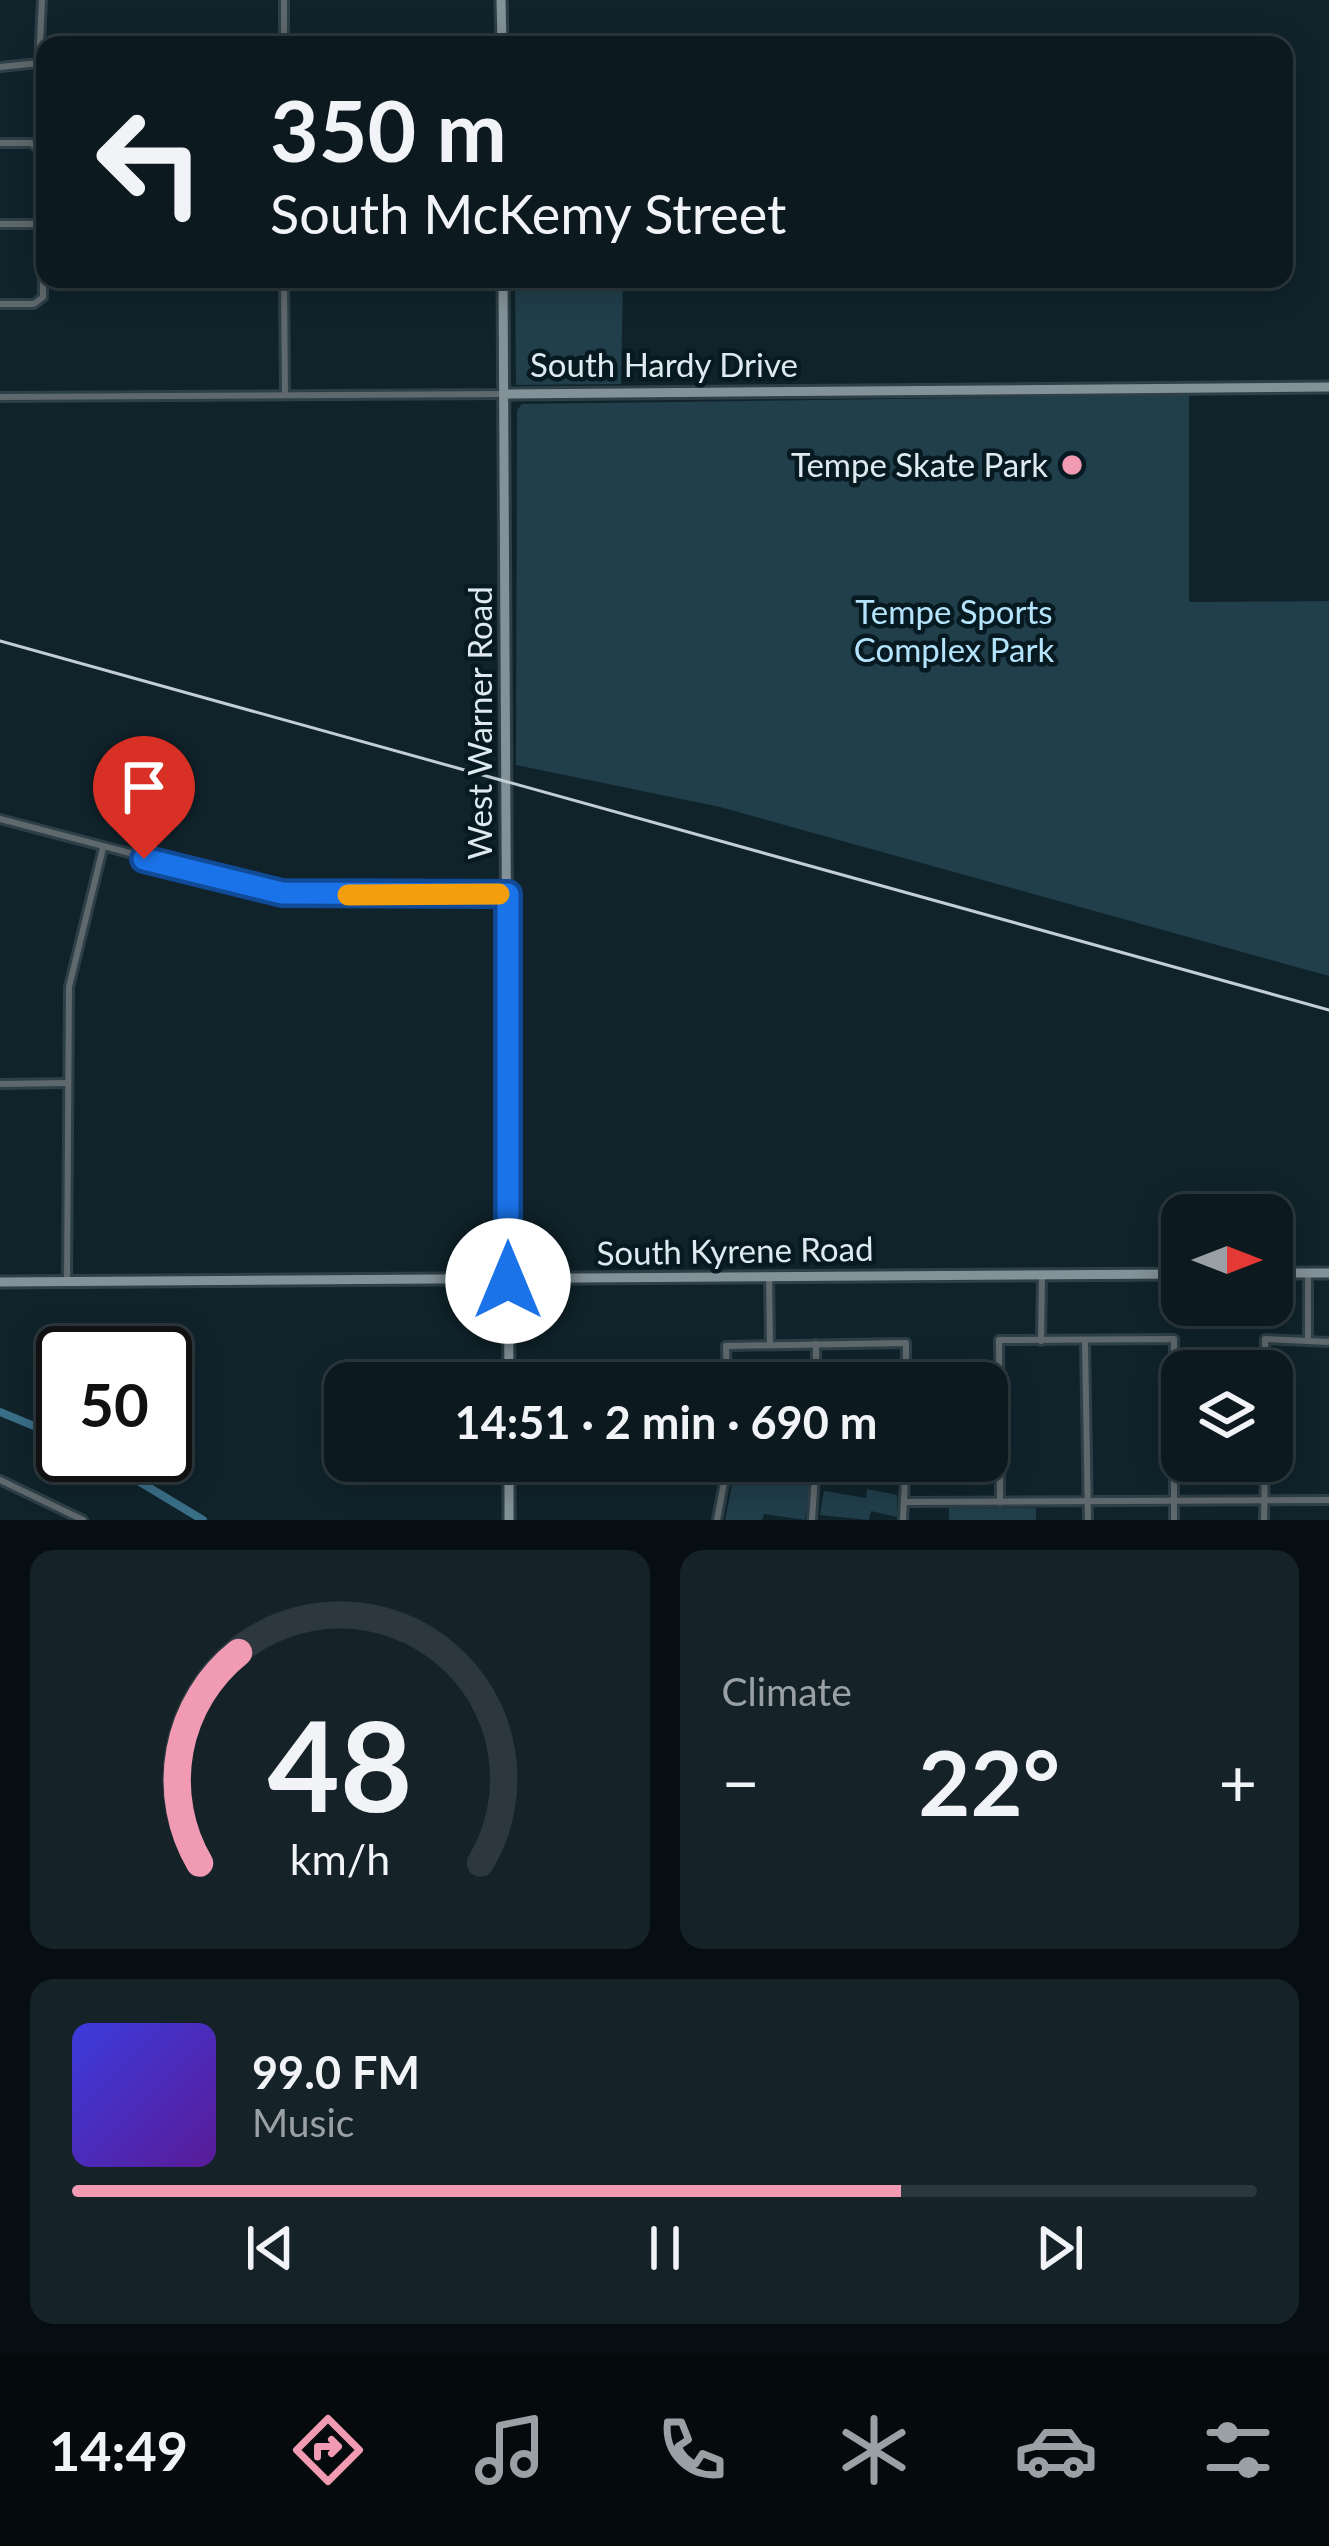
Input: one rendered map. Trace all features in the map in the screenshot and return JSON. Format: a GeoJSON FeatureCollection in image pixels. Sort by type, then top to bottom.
{"type":"FeatureCollection","features":[{"type":"Feature","properties":{"kind":"main road"},"geometry":{"type":"LineString","coordinates":[[501,0],[502,36]]}},
{"type":"Feature","properties":{"kind":"main road","name":"West Warner Road"},"geometry":{"type":"LineString","coordinates":[[503,288],[509,1362]]}},
{"type":"Feature","properties":{"kind":"main road","name":"South Hardy Drive"},"geometry":{"type":"LineString","coordinates":[[504,394],[1329,387]]}},
{"type":"Feature","properties":{"kind":"main road"},"geometry":{"type":"LineString","coordinates":[[1293,1274],[1329,1273]]}},
{"type":"Feature","properties":{"kind":"main road","name":"South Kyrene Road"},"geometry":{"type":"LineString","coordinates":[[0,1282],[1161,1274]]}},
{"type":"Feature","properties":{"kind":"main road"},"geometry":{"type":"LineString","coordinates":[[509,1482],[509,1520]]}},
{"type":"Feature","properties":{"kind":"street"},"geometry":{"type":"LineString","coordinates":[[40,36],[42,0]]}},
{"type":"Feature","properties":{"kind":"street"},"geometry":{"type":"LineString","coordinates":[[284,0],[284,36]]}},
{"type":"Feature","properties":{"kind":"street"},"geometry":{"type":"LineString","coordinates":[[0,67],[36,63]]}},
{"type":"Feature","properties":{"kind":"street"},"geometry":{"type":"LineString","coordinates":[[0,143],[36,146]]}},
{"type":"Feature","properties":{"kind":"street"},"geometry":{"type":"LineString","coordinates":[[0,224],[36,224]]}},
{"type":"Feature","properties":{"kind":"street"},"geometry":{"type":"LineString","coordinates":[[0,304],[40,302],[41,288]]}},
{"type":"Feature","properties":{"kind":"street"},"geometry":{"type":"LineString","coordinates":[[284,288],[285,395]]}},
{"type":"Feature","properties":{"kind":"street","name":"South Hardy Drive"},"geometry":{"type":"LineString","coordinates":[[0,397],[504,394]]}},
{"type":"Feature","properties":{"kind":"street"},"geometry":{"type":"LineString","coordinates":[[0,819],[282,893],[508,894]]}},
{"type":"Feature","properties":{"kind":"street"},"geometry":{"type":"LineString","coordinates":[[67,1281],[70,974],[103,848]]}},
{"type":"Feature","properties":{"kind":"street"},"geometry":{"type":"LineString","coordinates":[[0,1084],[67,1083]]}},
{"type":"Feature","properties":{"kind":"street"},"geometry":{"type":"LineString","coordinates":[[1308,1274],[1308,1340]]}},
{"type":"Feature","properties":{"kind":"street"},"geometry":{"type":"LineString","coordinates":[[1042,1275],[1042,1341]]}},
{"type":"Feature","properties":{"kind":"street"},"geometry":{"type":"LineString","coordinates":[[770,1277],[770,1345]]}},
{"type":"Feature","properties":{"kind":"street"},"geometry":{"type":"LineString","coordinates":[[1000,1502],[999,1340],[1174,1339],[1174,1520]]}},
{"type":"Feature","properties":{"kind":"street"},"geometry":{"type":"LineString","coordinates":[[1264,1350],[1264,1340],[1329,1342]]}},
{"type":"Feature","properties":{"kind":"street"},"geometry":{"type":"LineString","coordinates":[[1085,1341],[1088,1520]]}},
{"type":"Feature","properties":{"kind":"street"},"geometry":{"type":"LineString","coordinates":[[726,1362],[726,1346],[906,1343],[906,1362]]}},
{"type":"Feature","properties":{"kind":"street"},"geometry":{"type":"LineString","coordinates":[[816,1345],[816,1362]]}},
{"type":"Feature","properties":{"kind":"street"},"geometry":{"type":"LineString","coordinates":[[0,1480],[83,1520]]}},
{"type":"Feature","properties":{"kind":"street"},"geometry":{"type":"LineString","coordinates":[[717,1520],[724,1482]]}},
{"type":"Feature","properties":{"kind":"street"},"geometry":{"type":"LineString","coordinates":[[812,1520],[815,1482]]}},
{"type":"Feature","properties":{"kind":"street"},"geometry":{"type":"LineString","coordinates":[[903,1520],[906,1482]]}},
{"type":"Feature","properties":{"kind":"street"},"geometry":{"type":"LineString","coordinates":[[1264,1520],[1265,1482]]}},
{"type":"Feature","properties":{"kind":"street"},"geometry":{"type":"LineString","coordinates":[[906,1502],[1329,1500]]}},
{"type":"Feature","properties":{"kind":"street"},"geometry":{"type":"LineString","coordinates":[[64,1520],[68,1511]]}},
{"type":"Feature","properties":{"kind":"green space"},"geometry":{"type":"Polygon","coordinates":[[[515,288],[623,288],[621,384],[516,385],[515,288]]]}},
{"type":"Feature","properties":{"kind":"green space","name":"Tempe Sports Complex Park"},"geometry":{"type":"Polygon","coordinates":[[[1189,395],[1189,602],[1329,601],[1329,976],[720,807],[516,765],[517,410],[522,404],[1189,395]]]}},
{"type":"Feature","properties":{"kind":"green space"},"geometry":{"type":"Polygon","coordinates":[[[733,1482],[811,1482],[805,1520],[764,1514],[762,1520],[725,1520],[733,1482]]]}},
{"type":"Feature","properties":{"kind":"green space"},"geometry":{"type":"Polygon","coordinates":[[[867,1489],[897,1495],[897,1517],[871,1511],[869,1520],[820,1515],[824,1491],[866,1498],[867,1489]]]}},
{"type":"Feature","properties":{"kind":"green space"},"geometry":{"type":"Polygon","coordinates":[[[949,1508],[1036,1508],[1036,1520],[949,1520],[949,1508]]]}},
{"type":"Feature","properties":{"kind":"waterway"},"geometry":{"type":"LineString","coordinates":[[0,1412],[36,1427]]}},
{"type":"Feature","properties":{"kind":"waterway"},"geometry":{"type":"LineString","coordinates":[[140,1482],[203,1520]]}},
{"type":"Feature","properties":{"kind":"railway"},"geometry":{"type":"LineString","coordinates":[[0,641],[1329,1010]]}},
{"type":"Feature","properties":{"kind":"slow traffic"},"geometry":{"type":"LineString","coordinates":[[348,895],[499,894]]}},
{"type":"Feature","properties":{"kind":"place","name":"Tempe Skate Park"},"geometry":{"type":"Point","coordinates":[1072,465]}},
{"type":"Feature","properties":{"kind":"route"},"geometry":{"type":"LineString","coordinates":[[144,859],[282,893],[508,894],[508,1281]]}}]}
